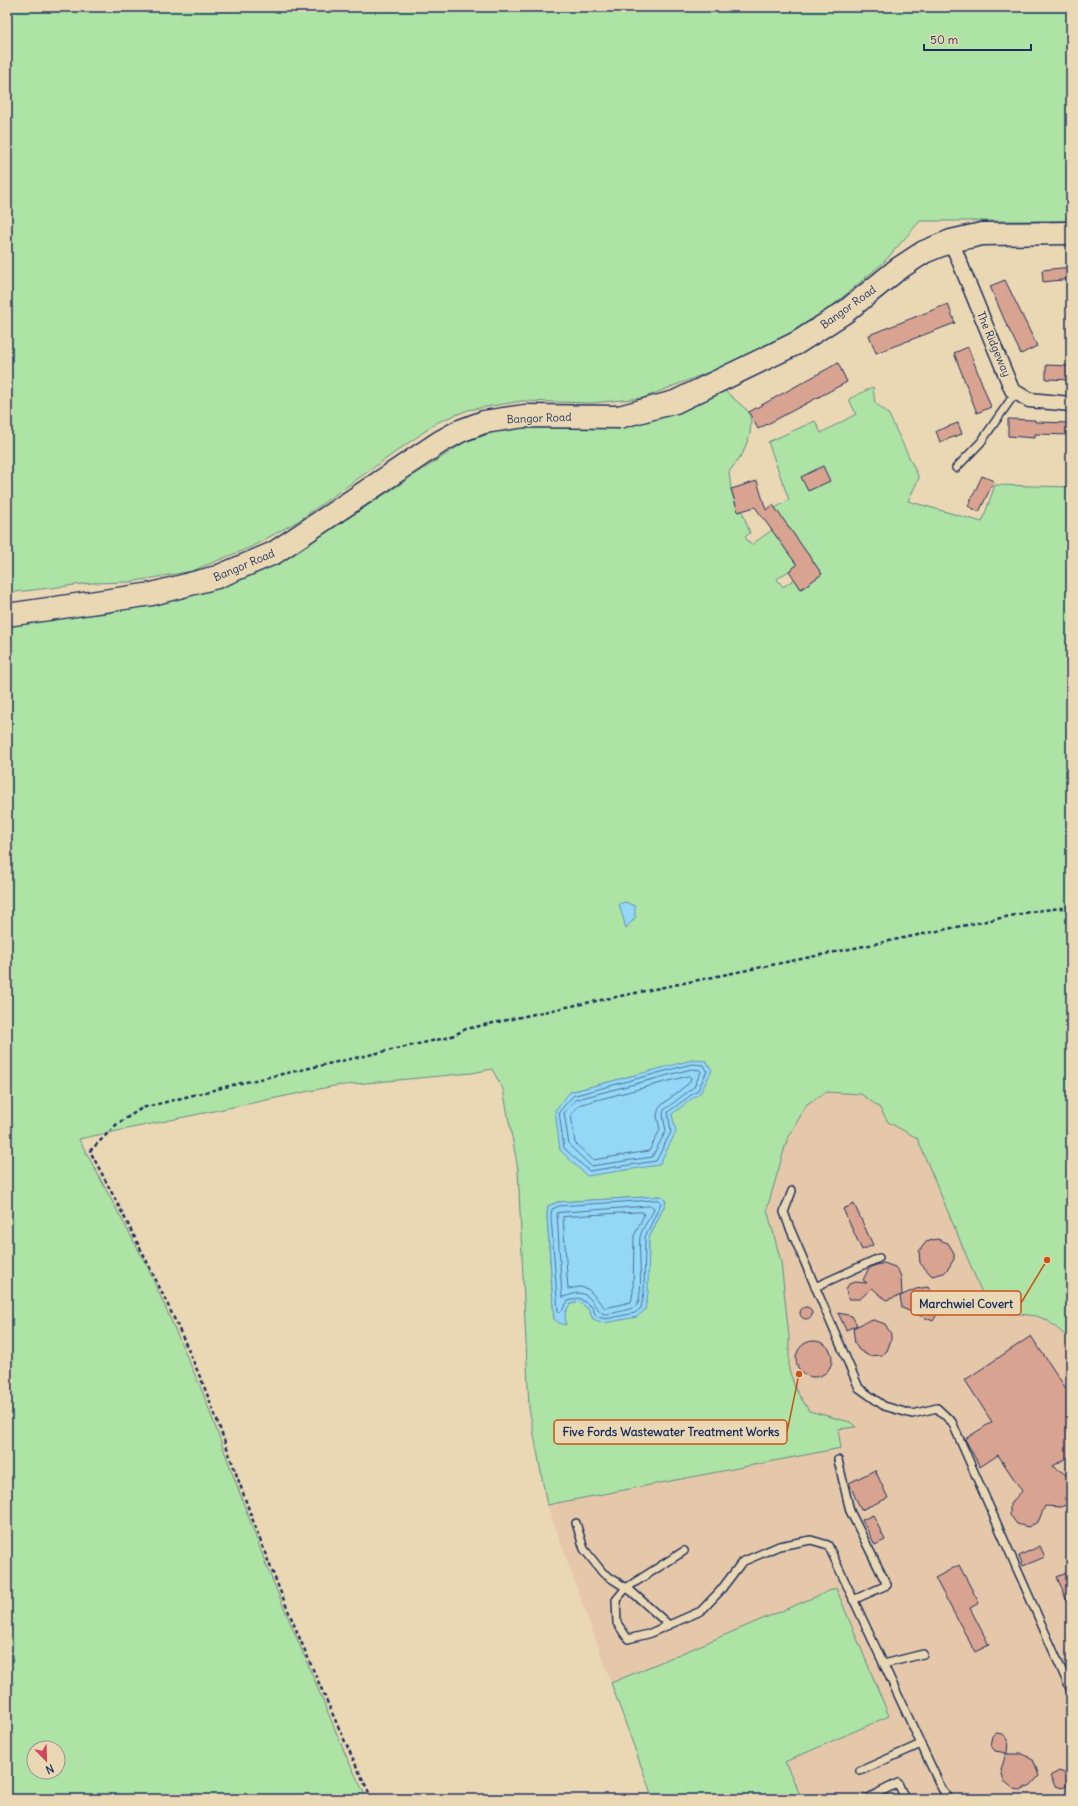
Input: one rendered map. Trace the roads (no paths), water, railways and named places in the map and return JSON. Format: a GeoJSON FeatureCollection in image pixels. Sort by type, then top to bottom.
{"type":"FeatureCollection","features":[{"type":"Feature","properties":{"kind":"main road","name":"Bangor Road"},"geometry":{"type":"LineString","coordinates":[[7,615],[152,594],[217,577],[274,553],[440,442],[460,431],[484,422],[525,416],[619,417],[675,402],[797,343],[845,312],[898,270],[924,252],[951,241],[982,234],[1071,233]]}},
{"type":"Feature","properties":{"kind":"street","name":"The Ridgeway"},"geometry":{"type":"LineString","coordinates":[[951,241],[1012,390],[1016,392]]}},
{"type":"Feature","properties":{"kind":"street"},"geometry":{"type":"LineString","coordinates":[[1016,392],[1029,400],[1071,404]]}},
{"type":"Feature","properties":{"kind":"lane"},"geometry":{"type":"LineString","coordinates":[[956,468],[981,442],[1016,392]]}},
{"type":"Feature","properties":{"kind":"lane"},"geometry":{"type":"LineString","coordinates":[[792,1191],[784,1212],[859,1388],[884,1406],[912,1414],[937,1408],[952,1422],[1071,1691]]}},
{"type":"Feature","properties":{"kind":"lane"},"geometry":{"type":"LineString","coordinates":[[815,1287],[878,1258]]}},
{"type":"Feature","properties":{"kind":"lane"},"geometry":{"type":"LineString","coordinates":[[838,1460],[850,1511],[887,1585],[853,1600]]}},
{"type":"Feature","properties":{"kind":"lane"},"geometry":{"type":"LineString","coordinates":[[576,1523],[584,1549],[602,1573],[626,1588],[669,1625]]}},
{"type":"Feature","properties":{"kind":"lane"},"geometry":{"type":"LineString","coordinates":[[684,1550],[626,1588],[616,1600],[617,1623],[628,1639],[648,1634],[701,1610],[720,1591],[742,1562],[780,1546],[811,1540],[828,1545],[948,1799]]}},
{"type":"Feature","properties":{"kind":"lane"},"geometry":{"type":"LineString","coordinates":[[884,1664],[923,1654]]}},
{"type":"Feature","properties":{"kind":"lane"},"geometry":{"type":"LineString","coordinates":[[860,1771],[921,1744]]}},
{"type":"Feature","properties":{"kind":"lane"},"geometry":{"type":"LineString","coordinates":[[866,1799],[898,1783],[905,1799]]}},
{"type":"Feature","properties":{"kind":"water"},"geometry":{"type":"Polygon","coordinates":[[[625,902],[635,906],[635,918],[626,928],[619,904],[625,902]]]}},
{"type":"Feature","properties":{"kind":"water"},"geometry":{"type":"Polygon","coordinates":[[[692,1060],[706,1061],[712,1070],[701,1092],[672,1114],[676,1132],[659,1165],[587,1176],[560,1150],[555,1110],[570,1092],[692,1060]]]}},
{"type":"Feature","properties":{"kind":"water"},"geometry":{"type":"Polygon","coordinates":[[[662,1196],[666,1202],[649,1238],[648,1293],[645,1310],[637,1317],[604,1323],[593,1319],[589,1310],[580,1302],[570,1304],[565,1313],[566,1325],[559,1323],[554,1319],[547,1215],[548,1206],[558,1202],[662,1196]]]}},
{"type":"Feature","properties":{"kind":"place","name":"Marchwiel Covert"},"geometry":{"type":"Point","coordinates":[1047,1260]}},
{"type":"Feature","properties":{"kind":"place","name":"Five Fords Wastewater Treatment Works"},"geometry":{"type":"Point","coordinates":[799,1374]}}]}
